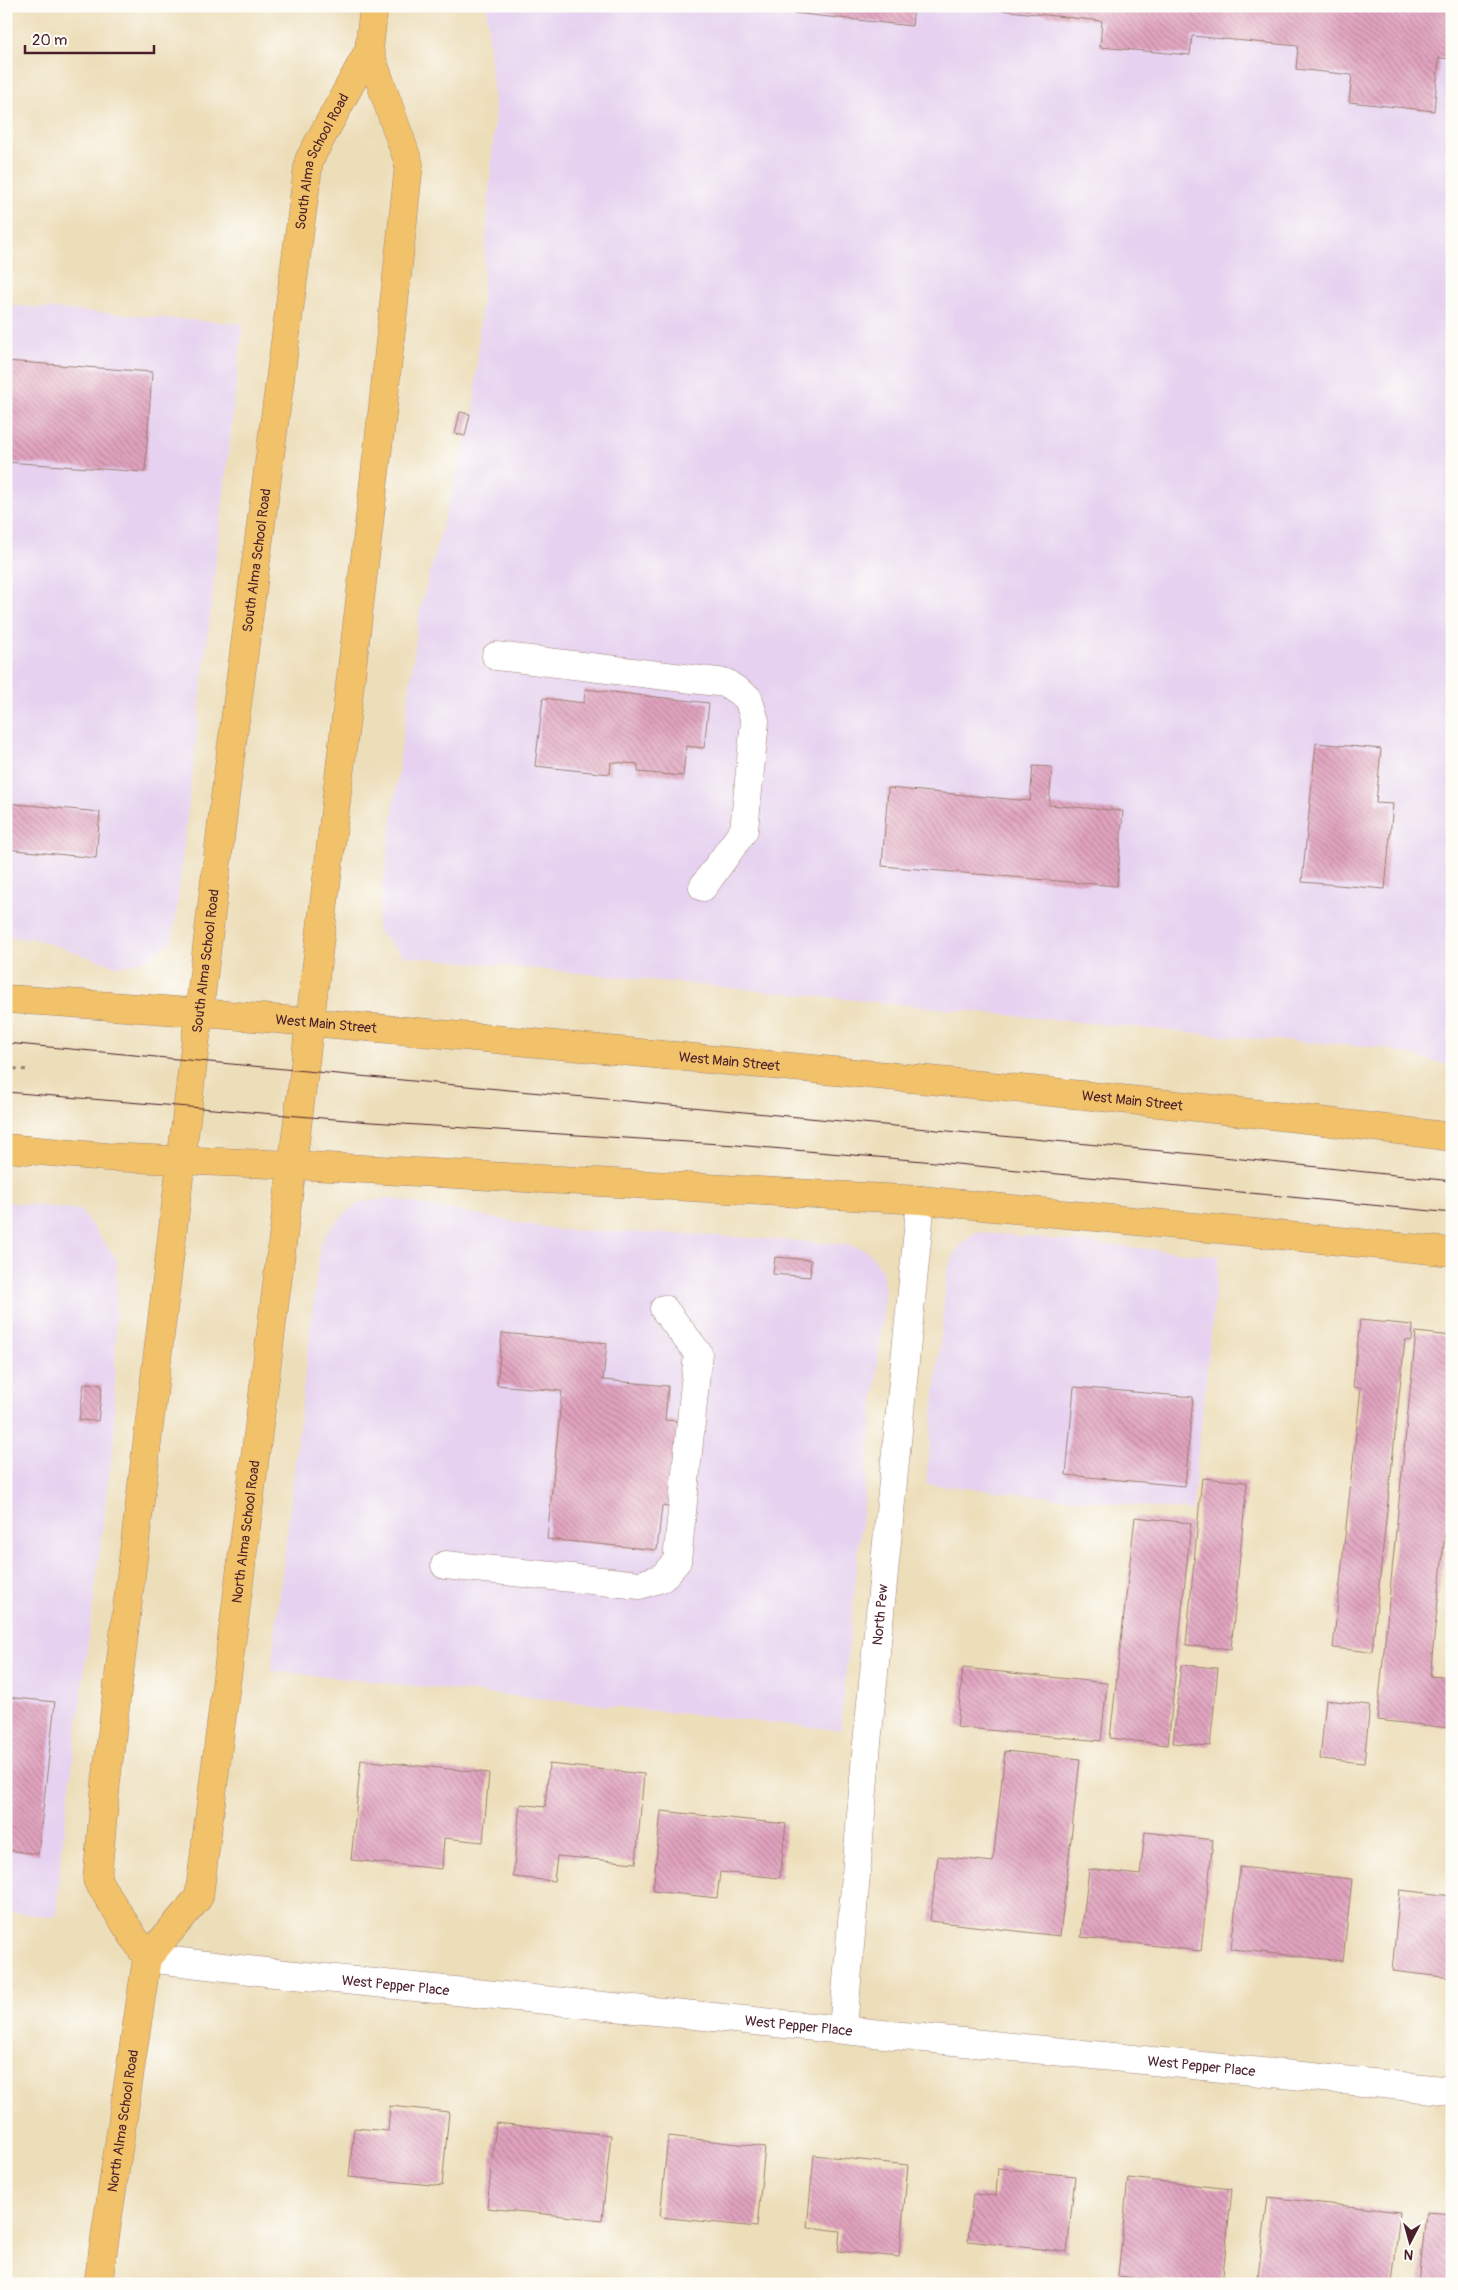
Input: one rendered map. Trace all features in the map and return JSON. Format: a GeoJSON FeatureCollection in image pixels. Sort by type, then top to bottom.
{"type":"FeatureCollection","features":[{"type":"Feature","properties":{"kind":"main road","name":"South Alma School Road"},"geometry":{"type":"LineString","coordinates":[[180,1160],[308,160],[369,50],[374,6]]}},
{"type":"Feature","properties":{"kind":"main road","name":"South Alma School Road"},"geometry":{"type":"LineString","coordinates":[[302,1088],[384,396],[409,164],[369,50]]}},
{"type":"Feature","properties":{"kind":"main road","name":"West Main Street"},"geometry":{"type":"LineString","coordinates":[[6,999],[198,1012],[1182,1105],[1452,1137]]}},
{"type":"Feature","properties":{"kind":"main road","name":"North Alma School Road"},"geometry":{"type":"LineString","coordinates":[[98,2284],[147,1958],[199,1897],[302,1088]]}},
{"type":"Feature","properties":{"kind":"main road"},"geometry":{"type":"LineString","coordinates":[[6,1148],[106,1157],[292,1165],[921,1200],[1452,1252]]}},
{"type":"Feature","properties":{"kind":"main road"},"geometry":{"type":"LineString","coordinates":[[147,1958],[97,1880],[106,1783],[180,1160]]}},
{"type":"Feature","properties":{"kind":"street"},"geometry":{"type":"LineString","coordinates":[[496,656],[726,682],[748,698],[755,721],[744,830],[703,887]]}},
{"type":"Feature","properties":{"kind":"street","name":"North Pew"},"geometry":{"type":"LineString","coordinates":[[843,2029],[866,1743],[921,1200]]}},
{"type":"Feature","properties":{"kind":"street"},"geometry":{"type":"LineString","coordinates":[[446,1565],[640,1585],[662,1578],[678,1561],[698,1352],[664,1309]]}},
{"type":"Feature","properties":{"kind":"street","name":"West Pepper Place"},"geometry":{"type":"LineString","coordinates":[[147,1958],[285,1974],[1452,2091]]}},
{"type":"Feature","properties":{"kind":"path"},"geometry":{"type":"LineString","coordinates":[[6,1068],[29,1070]]}},
{"type":"Feature","properties":{"kind":"shaded area"},"geometry":{"type":"Polygon","coordinates":[[[488,6],[1452,6],[1452,1066],[1379,1047],[1244,1038],[404,956],[377,930],[420,609],[474,408],[495,112],[487,15],[488,6]]]}},
{"type":"Feature","properties":{"kind":"shaded area"},"geometry":{"type":"Polygon","coordinates":[[[6,305],[243,324],[176,915],[171,941],[152,956],[132,964],[116,966],[36,939],[6,937],[6,305]]]}},
{"type":"Feature","properties":{"kind":"shaded area"},"geometry":{"type":"Polygon","coordinates":[[[387,1198],[559,1230],[687,1234],[844,1244],[864,1249],[874,1258],[882,1271],[885,1293],[840,1730],[271,1671],[320,1245],[330,1228],[348,1211],[361,1202],[387,1198]]]}},
{"type":"Feature","properties":{"kind":"shaded area"},"geometry":{"type":"Polygon","coordinates":[[[6,1202],[80,1210],[117,1259],[114,1438],[61,1855],[56,1917],[6,1912],[6,1202]]]}},
{"type":"Feature","properties":{"kind":"shaded area"},"geometry":{"type":"Polygon","coordinates":[[[976,1232],[1219,1256],[1192,1511],[926,1484],[947,1271],[956,1250],[976,1232]]]}},
{"type":"Feature","properties":{"kind":"building"},"geometry":{"type":"Polygon","coordinates":[[[729,6],[914,6],[912,26],[729,6]]]}},
{"type":"Feature","properties":{"kind":"building"},"geometry":{"type":"Polygon","coordinates":[[[962,6],[1452,6],[1452,59],[1439,58],[1434,111],[1349,102],[1352,75],[1296,69],[1298,46],[1192,36],[1190,55],[1100,47],[1102,21],[962,6]]]}},
{"type":"Feature","properties":{"kind":"building"},"geometry":{"type":"Polygon","coordinates":[[[6,361],[152,372],[145,472],[6,462],[6,361]]]}},
{"type":"Feature","properties":{"kind":"building"},"geometry":{"type":"Polygon","coordinates":[[[460,412],[470,414],[465,436],[455,434],[460,412]]]}},
{"type":"Feature","properties":{"kind":"building"},"geometry":{"type":"Polygon","coordinates":[[[585,689],[709,703],[704,748],[686,746],[683,776],[638,772],[638,764],[611,762],[610,774],[535,766],[543,698],[584,703],[585,689]]]}},
{"type":"Feature","properties":{"kind":"building"},"geometry":{"type":"Polygon","coordinates":[[[1316,743],[1381,749],[1376,803],[1393,804],[1385,889],[1302,882],[1316,743]]]}},
{"type":"Feature","properties":{"kind":"building"},"geometry":{"type":"Polygon","coordinates":[[[1033,766],[1052,767],[1049,805],[1123,811],[1117,886],[882,866],[888,788],[1030,801],[1033,766]]]}},
{"type":"Feature","properties":{"kind":"building"},"geometry":{"type":"Polygon","coordinates":[[[6,803],[100,812],[96,858],[6,849],[6,803]]]}},
{"type":"Feature","properties":{"kind":"building"},"geometry":{"type":"Polygon","coordinates":[[[775,1257],[811,1260],[810,1277],[773,1274],[775,1257]]]}},
{"type":"Feature","properties":{"kind":"building"},"geometry":{"type":"Polygon","coordinates":[[[1360,1320],[1413,1325],[1412,1341],[1405,1340],[1372,1652],[1333,1648],[1361,1388],[1353,1387],[1360,1320]]]}},
{"type":"Feature","properties":{"kind":"building"},"geometry":{"type":"Polygon","coordinates":[[[1416,1332],[1452,1336],[1452,1467],[1430,1676],[1452,1678],[1452,1736],[1449,1736],[1449,1728],[1377,1720],[1416,1332]]]}},
{"type":"Feature","properties":{"kind":"building"},"geometry":{"type":"Polygon","coordinates":[[[502,1333],[607,1343],[603,1380],[668,1386],[665,1420],[678,1421],[669,1507],[662,1506],[657,1550],[547,1539],[562,1391],[497,1385],[502,1333]]]}},
{"type":"Feature","properties":{"kind":"building"},"geometry":{"type":"Polygon","coordinates":[[[84,1383],[102,1385],[98,1421],[79,1420],[84,1383]]]}},
{"type":"Feature","properties":{"kind":"building"},"geometry":{"type":"Polygon","coordinates":[[[1074,1387],[1193,1397],[1185,1486],[1066,1475],[1074,1387]]]}},
{"type":"Feature","properties":{"kind":"building"},"geometry":{"type":"Polygon","coordinates":[[[1202,1478],[1247,1482],[1231,1649],[1186,1645],[1202,1478]]]}},
{"type":"Feature","properties":{"kind":"building"},"geometry":{"type":"Polygon","coordinates":[[[1135,1517],[1191,1523],[1168,1745],[1110,1738],[1135,1517]]]}},
{"type":"Feature","properties":{"kind":"building"},"geometry":{"type":"Polygon","coordinates":[[[1181,1665],[1218,1668],[1210,1746],[1173,1743],[1181,1665]]]}},
{"type":"Feature","properties":{"kind":"building"},"geometry":{"type":"Polygon","coordinates":[[[963,1668],[1107,1683],[1101,1741],[957,1727],[963,1668]]]}},
{"type":"Feature","properties":{"kind":"building"},"geometry":{"type":"Polygon","coordinates":[[[6,1697],[55,1702],[38,1854],[6,1850],[6,1697]]]}},
{"type":"Feature","properties":{"kind":"building"},"geometry":{"type":"Polygon","coordinates":[[[1326,1700],[1370,1705],[1364,1763],[1320,1759],[1326,1700]]]}},
{"type":"Feature","properties":{"kind":"building"},"geometry":{"type":"Polygon","coordinates":[[[1005,1751],[1080,1759],[1060,1936],[930,1921],[938,1856],[993,1862],[1005,1751]]]}},
{"type":"Feature","properties":{"kind":"building"},"geometry":{"type":"Polygon","coordinates":[[[361,1760],[489,1773],[483,1842],[444,1838],[442,1869],[351,1860],[361,1760]]]}},
{"type":"Feature","properties":{"kind":"building"},"geometry":{"type":"Polygon","coordinates":[[[549,1764],[644,1774],[636,1863],[557,1856],[554,1881],[513,1877],[520,1804],[545,1807],[549,1764]]]}},
{"type":"Feature","properties":{"kind":"building"},"geometry":{"type":"Polygon","coordinates":[[[661,1811],[786,1824],[780,1878],[720,1872],[717,1898],[653,1891],[661,1811]]]}},
{"type":"Feature","properties":{"kind":"building"},"geometry":{"type":"Polygon","coordinates":[[[1145,1832],[1213,1840],[1201,1951],[1081,1937],[1089,1869],[1140,1875],[1145,1832]]]}},
{"type":"Feature","properties":{"kind":"building"},"geometry":{"type":"Polygon","coordinates":[[[1240,1867],[1352,1879],[1343,1961],[1231,1949],[1240,1867]]]}},
{"type":"Feature","properties":{"kind":"building"},"geometry":{"type":"Polygon","coordinates":[[[1400,1890],[1452,1896],[1452,1978],[1392,1971],[1400,1890]]]}},
{"type":"Feature","properties":{"kind":"building"},"geometry":{"type":"Polygon","coordinates":[[[390,2106],[449,2112],[442,2186],[349,2177],[354,2128],[388,2131],[390,2106]]]}},
{"type":"Feature","properties":{"kind":"building"},"geometry":{"type":"Polygon","coordinates":[[[496,2123],[611,2135],[602,2220],[487,2208],[496,2123]]]}},
{"type":"Feature","properties":{"kind":"building"},"geometry":{"type":"Polygon","coordinates":[[[668,2136],[765,2147],[757,2227],[660,2217],[668,2136]]]}},
{"type":"Feature","properties":{"kind":"building"},"geometry":{"type":"Polygon","coordinates":[[[814,2155],[908,2165],[899,2257],[838,2251],[840,2231],[807,2227],[814,2155]]]}},
{"type":"Feature","properties":{"kind":"building"},"geometry":{"type":"Polygon","coordinates":[[[998,2168],[1075,2176],[1067,2252],[968,2241],[973,2194],[996,2196],[998,2168]]]}},
{"type":"Feature","properties":{"kind":"building"},"geometry":{"type":"Polygon","coordinates":[[[1128,2178],[1232,2189],[1222,2284],[1196,2284],[1118,2276],[1128,2178]]]}},
{"type":"Feature","properties":{"kind":"building"},"geometry":{"type":"Polygon","coordinates":[[[1268,2197],[1400,2212],[1392,2284],[1257,2284],[1268,2197]]]}},
{"type":"Feature","properties":{"kind":"building"},"geometry":{"type":"Polygon","coordinates":[[[1426,2212],[1452,2214],[1452,2284],[1419,2284],[1426,2212]]]}},
{"type":"Feature","properties":{"kind":"tram line"},"geometry":{"type":"LineString","coordinates":[[6,1043],[1194,1154],[1452,1181]]}},
{"type":"Feature","properties":{"kind":"tram line"},"geometry":{"type":"LineString","coordinates":[[6,1092],[371,1122],[736,1145],[947,1163],[1452,1213]]}}]}
